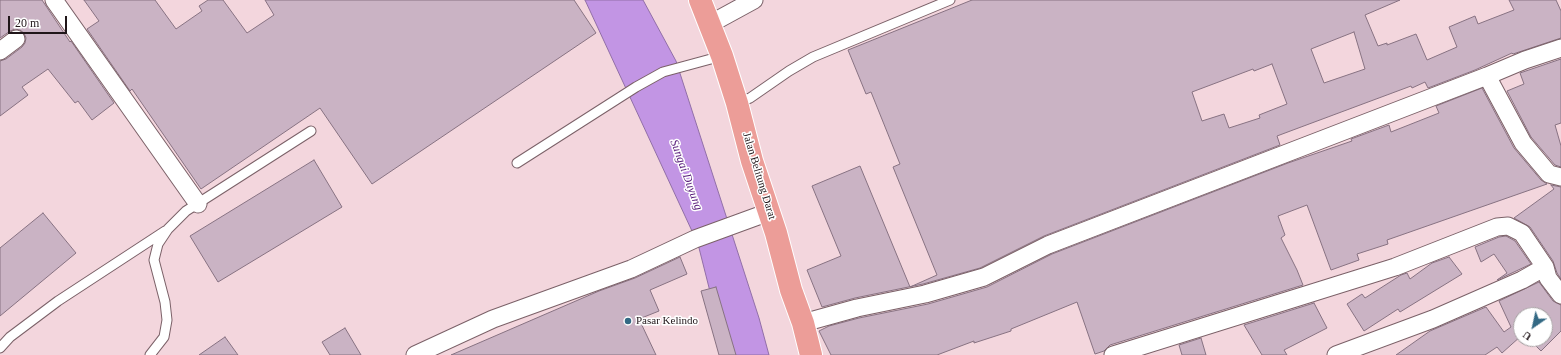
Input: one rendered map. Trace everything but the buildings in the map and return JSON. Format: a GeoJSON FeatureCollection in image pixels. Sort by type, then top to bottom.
{"type":"FeatureCollection","features":[{"type":"Feature","properties":{"kind":"main road","name":"Jalan Belitung Darat"},"geometry":{"type":"LineString","coordinates":[[700,0],[722,56],[737,103],[752,161],[769,212],[811,355]]}},
{"type":"Feature","properties":{"kind":"street"},"geometry":{"type":"LineString","coordinates":[[54,0],[198,204]]}},
{"type":"Feature","properties":{"kind":"street"},"geometry":{"type":"LineString","coordinates":[[710,24],[754,0]]}},
{"type":"Feature","properties":{"kind":"street"},"geometry":{"type":"LineString","coordinates":[[0,50],[16,38]]}},
{"type":"Feature","properties":{"kind":"street"},"geometry":{"type":"LineString","coordinates":[[803,324],[857,308],[925,294],[984,276],[1048,245],[1525,60],[1561,48]]}},
{"type":"Feature","properties":{"kind":"street"},"geometry":{"type":"LineString","coordinates":[[1487,76],[1523,143],[1549,174],[1561,177]]}},
{"type":"Feature","properties":{"kind":"street"},"geometry":{"type":"LineString","coordinates":[[415,355],[493,319],[631,269],[725,227],[769,212]]}},
{"type":"Feature","properties":{"kind":"street"},"geometry":{"type":"LineString","coordinates":[[1113,355],[1395,267],[1497,227],[1508,226],[1522,233],[1544,267],[1548,278],[1561,295]]}},
{"type":"Feature","properties":{"kind":"street"},"geometry":{"type":"LineString","coordinates":[[1336,355],[1433,319],[1522,280],[1544,267]]}},
{"type":"Feature","properties":{"kind":"lane"},"geometry":{"type":"LineString","coordinates":[[737,103],[750,98],[789,71],[813,57],[950,0]]}},
{"type":"Feature","properties":{"kind":"lane"},"geometry":{"type":"LineString","coordinates":[[517,163],[636,87],[663,72],[722,56]]}},
{"type":"Feature","properties":{"kind":"lane"},"geometry":{"type":"LineString","coordinates":[[150,355],[164,337],[167,320],[165,302],[154,260],[158,244],[168,229],[186,211],[311,131]]}},
{"type":"Feature","properties":{"kind":"lane"},"geometry":{"type":"LineString","coordinates":[[0,348],[10,337],[58,301],[168,229]]}},
{"type":"Feature","properties":{"kind":"water","name":"Sungai Duyung"},"geometry":{"type":"Polygon","coordinates":[[[585,0],[643,0],[676,61],[759,318],[769,355],[726,355],[698,244],[585,0]]]}},
{"type":"Feature","properties":{"kind":"place","name":"Pasar Kelindo"},"geometry":{"type":"Point","coordinates":[628,321]}}]}
